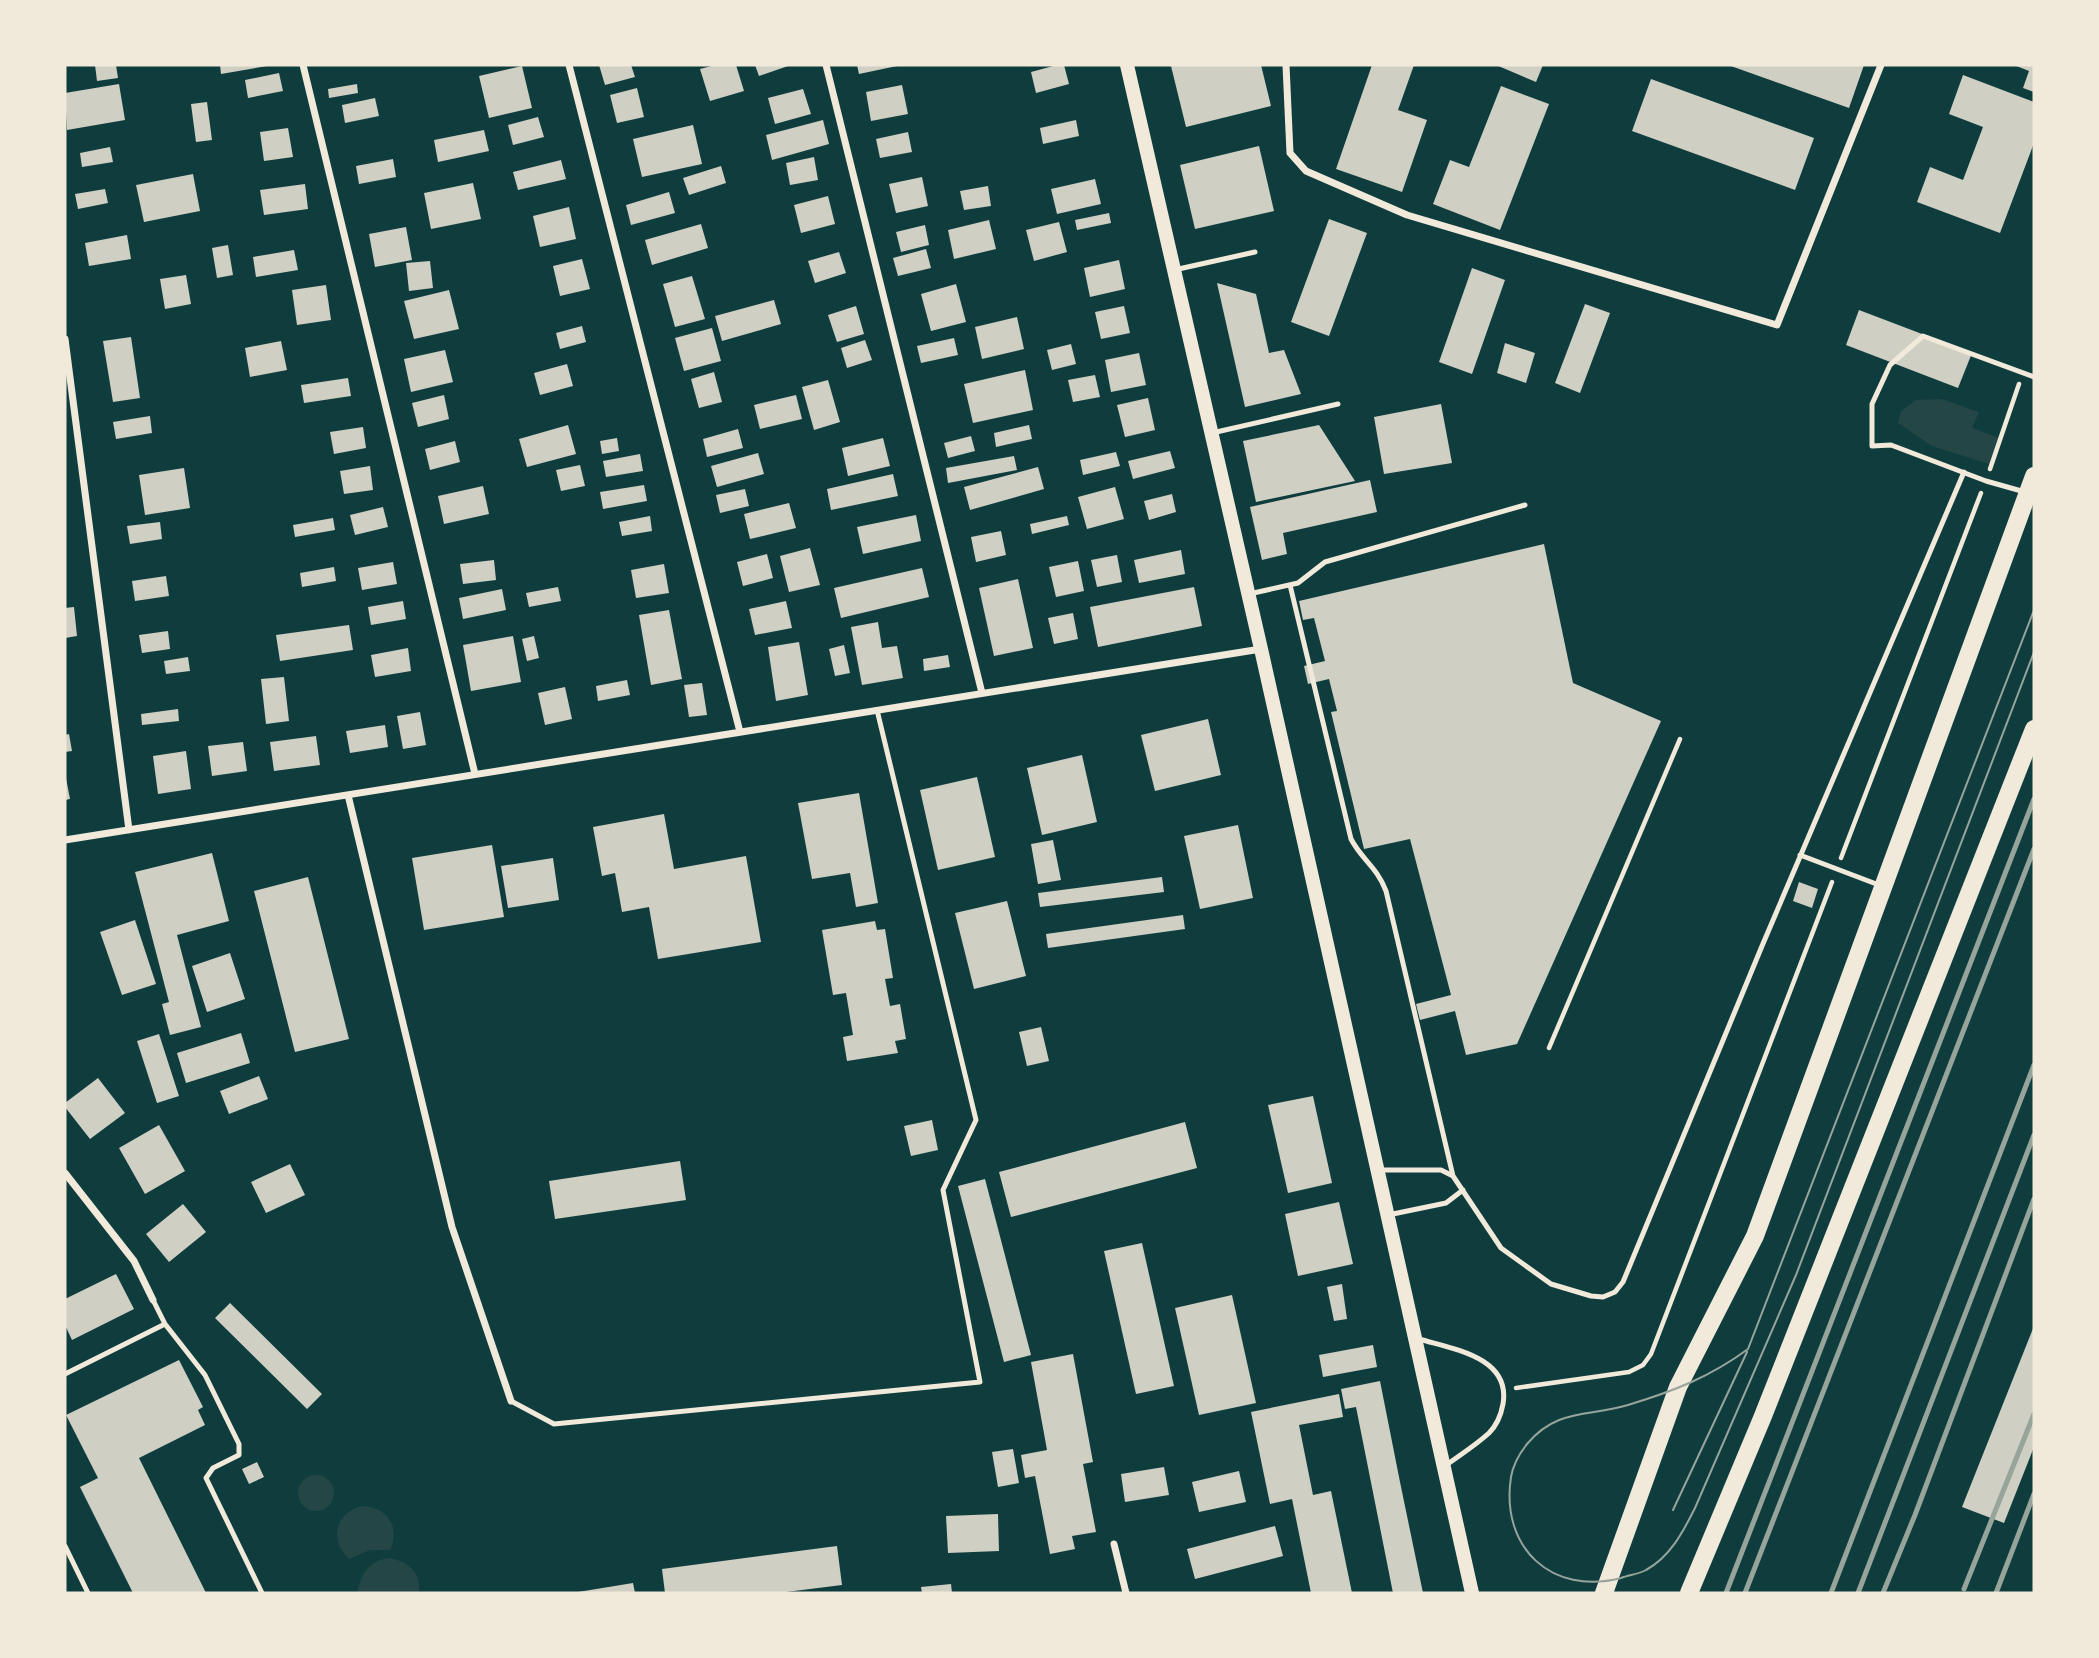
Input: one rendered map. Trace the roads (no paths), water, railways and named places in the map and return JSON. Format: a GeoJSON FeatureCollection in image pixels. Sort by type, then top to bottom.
{"type":"FeatureCollection","features":[{"type":"Feature","properties":{"kind":"main road"},"geometry":{"type":"LineString","coordinates":[[1127,65],[1249,594],[1472,1593]]}},
{"type":"Feature","properties":{"kind":"main road"},"geometry":{"type":"LineString","coordinates":[[1604,1593],[1678,1387],[1755,1236],[2031,485]]}},
{"type":"Feature","properties":{"kind":"main road"},"geometry":{"type":"LineString","coordinates":[[1689,1593],[1763,1416],[2034,729]]}},
{"type":"Feature","properties":{"kind":"street"},"geometry":{"type":"LineString","coordinates":[[303,65],[475,774]]}},
{"type":"Feature","properties":{"kind":"street"},"geometry":{"type":"LineString","coordinates":[[569,65],[740,732]]}},
{"type":"Feature","properties":{"kind":"street"},"geometry":{"type":"LineString","coordinates":[[826,65],[982,693]]}},
{"type":"Feature","properties":{"kind":"street"},"geometry":{"type":"LineString","coordinates":[[1286,65],[1290,153],[1306,171],[1407,215],[1777,325],[1881,65]]}},
{"type":"Feature","properties":{"kind":"street"},"geometry":{"type":"LineString","coordinates":[[65,339],[129,830]]}},
{"type":"Feature","properties":{"kind":"street"},"geometry":{"type":"LineString","coordinates":[[65,840],[1261,649]]}},
{"type":"Feature","properties":{"kind":"street"},"geometry":{"type":"LineString","coordinates":[[348,795],[452,1227],[510,1401]]}},
{"type":"Feature","properties":{"kind":"street"},"geometry":{"type":"LineString","coordinates":[[65,1173],[134,1261],[153,1300]]}},
{"type":"Feature","properties":{"kind":"street"},"geometry":{"type":"LineString","coordinates":[[1114,1544],[1126,1593]]}},
{"type":"Feature","properties":{"kind":"lane"},"geometry":{"type":"LineString","coordinates":[[1174,270],[1255,252]]}},
{"type":"Feature","properties":{"kind":"lane"},"geometry":{"type":"LineString","coordinates":[[2031,485],[1986,481],[1891,445],[1872,446],[1871,404],[1890,365],[1923,336],[2034,377]]}},
{"type":"Feature","properties":{"kind":"lane"},"geometry":{"type":"LineString","coordinates":[[1212,433],[1338,404]]}},
{"type":"Feature","properties":{"kind":"lane"},"geometry":{"type":"LineString","coordinates":[[1290,585],[1351,839],[1357,852],[1380,875],[1385,891],[1453,1176],[1501,1248],[1551,1284],[1603,1297],[1615,1292],[1623,1282],[1800,855],[1964,472]]}},
{"type":"Feature","properties":{"kind":"lane"},"geometry":{"type":"LineString","coordinates":[[1249,594],[1298,583],[1325,562],[1525,505]]}},
{"type":"Feature","properties":{"kind":"lane"},"geometry":{"type":"LineString","coordinates":[[510,1401],[554,1424],[980,1382],[943,1190],[976,1120],[877,710]]}},
{"type":"Feature","properties":{"kind":"lane"},"geometry":{"type":"LineString","coordinates":[[1800,855],[1884,887]]}},
{"type":"Feature","properties":{"kind":"lane"},"geometry":{"type":"LineString","coordinates":[[1378,1170],[1441,1170],[1453,1176]]}},
{"type":"Feature","properties":{"kind":"lane"},"geometry":{"type":"LineString","coordinates":[[1388,1215],[1446,1203],[1463,1190]]}},
{"type":"Feature","properties":{"kind":"lane"},"geometry":{"type":"LineString","coordinates":[[153,1300],[166,1324],[205,1375],[239,1444],[239,1455],[213,1468],[206,1478],[261,1593]]}},
{"type":"Feature","properties":{"kind":"lane"},"geometry":{"type":"LineString","coordinates":[[65,1374],[166,1324]]}},
{"type":"Feature","properties":{"kind":"lane"},"geometry":{"type":"LineString","coordinates":[[1415,1338],[1468,1353],[1490,1365],[1500,1378],[1503,1390],[1501,1416],[1491,1432],[1443,1467]]}},
{"type":"Feature","properties":{"kind":"lane"},"geometry":{"type":"LineString","coordinates":[[65,1546],[88,1593]]}},
{"type":"Feature","properties":{"kind":"tram line"},"geometry":{"type":"LineString","coordinates":[[2034,610],[1748,1349],[1720,1368],[1676,1389],[1614,1409],[1574,1416],[1550,1424],[1527,1444],[1513,1468],[1510,1502],[1514,1525],[1523,1545],[1536,1561],[1553,1573],[1573,1580],[1596,1582],[1621,1578],[1655,1565],[1681,1535],[1796,1275],[2034,652]]}},
{"type":"Feature","properties":{"kind":"tram line"},"geometry":{"type":"LineString","coordinates":[[1673,1510],[1747,1352]]}},
{"type":"Feature","properties":{"kind":"railway"},"geometry":{"type":"LineString","coordinates":[[1726,1593],[2034,799]]}},
{"type":"Feature","properties":{"kind":"railway"},"geometry":{"type":"LineString","coordinates":[[1745,1593],[2034,849]]}},
{"type":"Feature","properties":{"kind":"railway"},"geometry":{"type":"LineString","coordinates":[[1831,1593],[2034,1065]]}},
{"type":"Feature","properties":{"kind":"railway"},"geometry":{"type":"LineString","coordinates":[[1858,1593],[2034,1135]]}},
{"type":"Feature","properties":{"kind":"railway"},"geometry":{"type":"LineString","coordinates":[[1883,1593],[2034,1199]]}},
{"type":"Feature","properties":{"kind":"railway"},"geometry":{"type":"LineString","coordinates":[[1964,1589],[2034,1414]]}},
{"type":"Feature","properties":{"kind":"railway"},"geometry":{"type":"LineString","coordinates":[[1996,1593],[2034,1494]]}}]}
